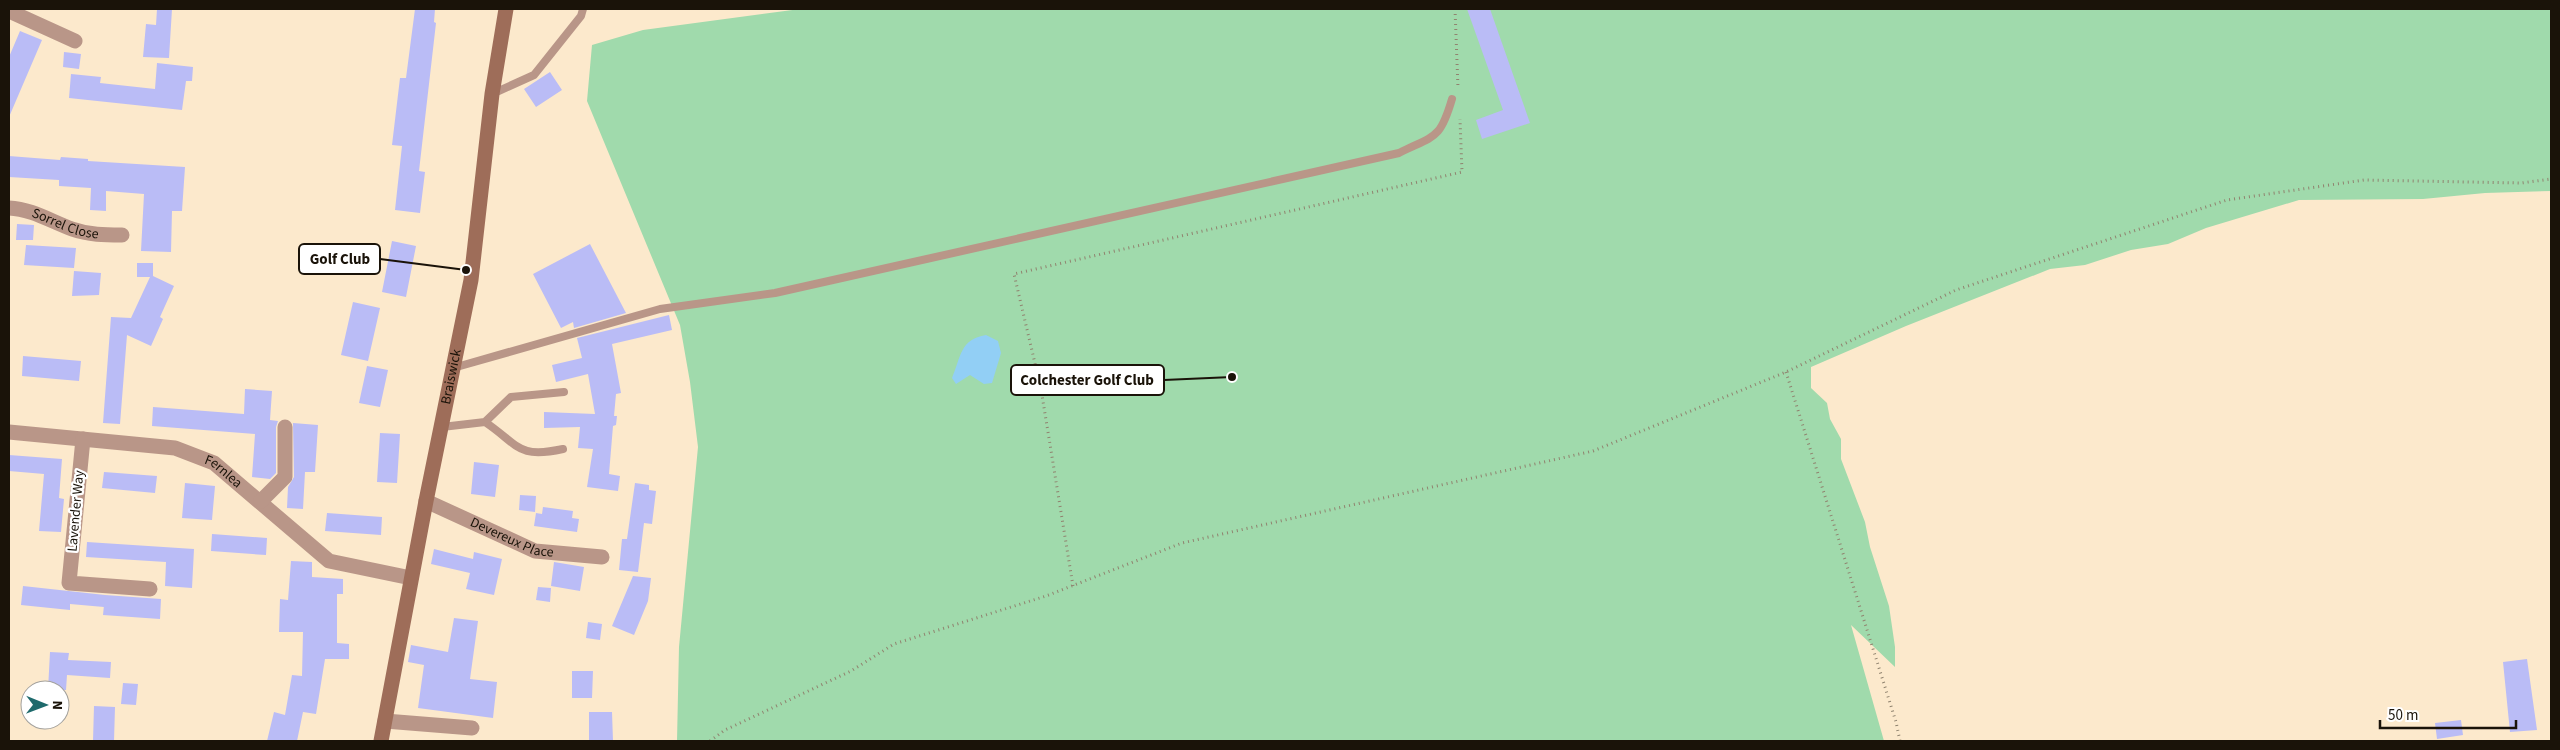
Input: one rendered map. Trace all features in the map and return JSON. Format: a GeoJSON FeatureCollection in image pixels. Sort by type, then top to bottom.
{"type":"FeatureCollection","features":[{"type":"Feature","properties":{"kind":"main road","name":"Braiswick"},"geometry":{"type":"LineString","coordinates":[[381,741],[426,501],[471,280],[492,94],[506,9]]}},
{"type":"Feature","properties":{"kind":"street"},"geometry":{"type":"LineString","coordinates":[[9,11],[75,42]]}},
{"type":"Feature","properties":{"kind":"street","name":"Sorrel Close"},"geometry":{"type":"LineString","coordinates":[[9,208],[25,209],[72,229],[99,235],[122,235]]}},
{"type":"Feature","properties":{"kind":"street"},"geometry":{"type":"LineString","coordinates":[[261,502],[285,477],[285,427]]}},
{"type":"Feature","properties":{"kind":"street","name":"Fernlea"},"geometry":{"type":"LineString","coordinates":[[9,432],[175,448],[214,463],[329,561],[411,578]]}},
{"type":"Feature","properties":{"kind":"street","name":"Lavender Way"},"geometry":{"type":"LineString","coordinates":[[83,439],[69,583],[150,589]]}},
{"type":"Feature","properties":{"kind":"street","name":"Devereux Place"},"geometry":{"type":"LineString","coordinates":[[426,501],[535,551],[602,558]]}},
{"type":"Feature","properties":{"kind":"street"},"geometry":{"type":"LineString","coordinates":[[385,721],[472,728]]}},
{"type":"Feature","properties":{"kind":"lane"},"geometry":{"type":"LineString","coordinates":[[492,94],[534,75],[581,16],[584,9]]}},
{"type":"Feature","properties":{"kind":"lane"},"geometry":{"type":"LineString","coordinates":[[453,368],[660,309],[775,293],[1399,153],[1436,134],[1444,125],[1455,97]]}},
{"type":"Feature","properties":{"kind":"lane"},"geometry":{"type":"LineString","coordinates":[[442,427],[484,422],[511,397],[564,392]]}},
{"type":"Feature","properties":{"kind":"lane"},"geometry":{"type":"LineString","coordinates":[[484,422],[524,451],[542,453],[562,449]]}},
{"type":"Feature","properties":{"kind":"path"},"geometry":{"type":"LineString","coordinates":[[1455,9],[1455,97]]}},
{"type":"Feature","properties":{"kind":"path"},"geometry":{"type":"LineString","coordinates":[[1073,586],[1041,389],[1014,274],[1462,172],[1459,114]]}},
{"type":"Feature","properties":{"kind":"path"},"geometry":{"type":"LineString","coordinates":[[710,741],[725,730],[851,671],[894,644],[1073,586],[1182,543],[1593,451],[1786,372],[1956,290],[2228,200],[2364,180],[2521,184],[2551,179]]}},
{"type":"Feature","properties":{"kind":"path"},"geometry":{"type":"LineString","coordinates":[[1786,372],[1893,712],[1900,741]]}},
{"type":"Feature","properties":{"kind":"green space"},"geometry":{"type":"Polygon","coordinates":[[[800,9],[2551,9],[2551,191],[2485,193],[2423,199],[2299,200],[2206,228],[2168,244],[2131,250],[2085,265],[2050,269],[1906,326],[1811,367],[1811,388],[1827,403],[1830,419],[1841,439],[1841,459],[1865,522],[1870,547],[1889,606],[1895,647],[1895,667],[1851,625],[1884,741],[677,741],[679,647],[698,447],[690,382],[680,325],[587,101],[592,45],[643,30],[800,9]]]}},
{"type":"Feature","properties":{"kind":"water"},"geometry":{"type":"Polygon","coordinates":[[[986,335],[998,341],[1001,353],[992,383],[984,384],[970,375],[956,384],[952,378],[966,345],[977,337],[986,335]]]}},
{"type":"Feature","properties":{"kind":"building"},"geometry":{"type":"Polygon","coordinates":[[[157,9],[172,9],[169,58],[143,57],[146,24],[156,25],[157,9]]]}},
{"type":"Feature","properties":{"kind":"building"},"geometry":{"type":"Polygon","coordinates":[[[415,9],[435,9],[434,22],[436,23],[419,171],[425,172],[420,213],[395,210],[402,146],[392,145],[400,78],[406,78],[415,9]]]}},
{"type":"Feature","properties":{"kind":"building"},"geometry":{"type":"Polygon","coordinates":[[[1467,9],[1490,9],[1530,123],[1482,139],[1476,120],[1503,110],[1467,9]]]}},
{"type":"Feature","properties":{"kind":"building"},"geometry":{"type":"Polygon","coordinates":[[[20,31],[42,40],[9,117],[9,57],[20,31]]]}},
{"type":"Feature","properties":{"kind":"building"},"geometry":{"type":"Polygon","coordinates":[[[64,52],[81,54],[79,69],[63,67],[64,52]]]}},
{"type":"Feature","properties":{"kind":"building"},"geometry":{"type":"Polygon","coordinates":[[[157,63],[193,67],[192,81],[186,81],[182,110],[69,98],[71,74],[101,77],[100,83],[155,89],[157,63]]]}},
{"type":"Feature","properties":{"kind":"building"},"geometry":{"type":"Polygon","coordinates":[[[550,72],[562,90],[536,107],[524,89],[550,72]]]}},
{"type":"Feature","properties":{"kind":"building"},"geometry":{"type":"Polygon","coordinates":[[[9,156],[60,160],[61,157],[88,159],[88,161],[185,167],[182,211],[172,211],[171,252],[141,251],[144,194],[106,191],[106,211],[90,210],[91,188],[59,186],[59,180],[9,177],[9,156]]]}},
{"type":"Feature","properties":{"kind":"building"},"geometry":{"type":"Polygon","coordinates":[[[17,224],[34,225],[33,240],[16,240],[17,224]]]}},
{"type":"Feature","properties":{"kind":"building"},"geometry":{"type":"Polygon","coordinates":[[[392,241],[416,246],[406,297],[382,292],[392,241]]]}},
{"type":"Feature","properties":{"kind":"building"},"geometry":{"type":"Polygon","coordinates":[[[590,244],[626,313],[574,328],[573,322],[561,328],[533,274],[590,244]]]}},
{"type":"Feature","properties":{"kind":"building"},"geometry":{"type":"Polygon","coordinates":[[[26,245],[76,248],[74,268],[24,265],[26,245]]]}},
{"type":"Feature","properties":{"kind":"building"},"geometry":{"type":"Polygon","coordinates":[[[137,263],[153,263],[153,276],[174,286],[160,317],[163,319],[151,346],[127,335],[120,424],[103,423],[111,317],[131,318],[150,277],[137,277],[137,263]]]}},
{"type":"Feature","properties":{"kind":"building"},"geometry":{"type":"Polygon","coordinates":[[[74,271],[101,273],[99,295],[72,296],[74,271]]]}},
{"type":"Feature","properties":{"kind":"building"},"geometry":{"type":"Polygon","coordinates":[[[353,302],[380,308],[368,361],[341,355],[353,302]]]}},
{"type":"Feature","properties":{"kind":"building"},"geometry":{"type":"Polygon","coordinates":[[[669,315],[672,330],[612,344],[621,393],[616,394],[614,416],[617,416],[616,425],[613,426],[609,474],[620,476],[618,491],[587,487],[593,449],[578,448],[580,427],[544,428],[544,412],[595,414],[588,374],[556,382],[552,365],[582,358],[577,338],[669,315]]]}},
{"type":"Feature","properties":{"kind":"building"},"geometry":{"type":"Polygon","coordinates":[[[23,356],[81,361],[79,381],[22,376],[23,356]]]}},
{"type":"Feature","properties":{"kind":"building"},"geometry":{"type":"Polygon","coordinates":[[[367,366],[388,370],[380,407],[359,403],[367,366]]]}},
{"type":"Feature","properties":{"kind":"building"},"geometry":{"type":"Polygon","coordinates":[[[245,389],[272,391],[270,420],[278,421],[276,427],[276,473],[270,479],[252,477],[255,434],[152,426],[153,407],[244,414],[245,389]]]}},
{"type":"Feature","properties":{"kind":"building"},"geometry":{"type":"Polygon","coordinates":[[[293,423],[318,425],[315,472],[305,472],[303,509],[287,508],[288,487],[294,477],[293,423]]]}},
{"type":"Feature","properties":{"kind":"building"},"geometry":{"type":"Polygon","coordinates":[[[380,433],[400,434],[397,483],[377,482],[380,433]]]}},
{"type":"Feature","properties":{"kind":"building"},"geometry":{"type":"Polygon","coordinates":[[[9,455],[62,459],[59,498],[64,499],[61,532],[39,531],[44,474],[9,471],[9,455]]]}},
{"type":"Feature","properties":{"kind":"building"},"geometry":{"type":"Polygon","coordinates":[[[474,462],[499,465],[495,497],[471,494],[474,462]]]}},
{"type":"Feature","properties":{"kind":"building"},"geometry":{"type":"Polygon","coordinates":[[[104,472],[157,476],[155,493],[102,488],[104,472]]]}},
{"type":"Feature","properties":{"kind":"building"},"geometry":{"type":"Polygon","coordinates":[[[185,483],[215,486],[212,520],[182,518],[185,483]]]}},
{"type":"Feature","properties":{"kind":"building"},"geometry":{"type":"Polygon","coordinates":[[[635,483],[649,485],[649,490],[656,491],[652,524],[644,523],[638,572],[619,570],[622,539],[627,539],[635,483]]]}},
{"type":"Feature","properties":{"kind":"building"},"geometry":{"type":"Polygon","coordinates":[[[520,495],[536,496],[535,512],[519,510],[520,495]]]}},
{"type":"Feature","properties":{"kind":"building"},"geometry":{"type":"Polygon","coordinates":[[[543,507],[573,511],[572,518],[579,519],[577,532],[534,526],[536,513],[542,514],[543,507]]]}},
{"type":"Feature","properties":{"kind":"building"},"geometry":{"type":"Polygon","coordinates":[[[327,513],[382,517],[381,535],[325,531],[327,513]]]}},
{"type":"Feature","properties":{"kind":"building"},"geometry":{"type":"Polygon","coordinates":[[[212,534],[267,538],[266,555],[211,551],[212,534]]]}},
{"type":"Feature","properties":{"kind":"building"},"geometry":{"type":"Polygon","coordinates":[[[87,542],[194,549],[192,588],[165,586],[166,562],[86,557],[87,542]]]}},
{"type":"Feature","properties":{"kind":"building"},"geometry":{"type":"Polygon","coordinates":[[[434,549],[473,559],[474,552],[502,559],[494,595],[466,589],[470,573],[431,564],[434,549]]]}},
{"type":"Feature","properties":{"kind":"building"},"geometry":{"type":"Polygon","coordinates":[[[291,561],[312,562],[312,577],[343,579],[343,594],[337,594],[337,643],[349,644],[349,659],[325,659],[316,714],[303,712],[297,741],[267,741],[274,712],[285,715],[292,675],[302,676],[303,632],[279,632],[280,599],[288,600],[291,561]]]}},
{"type":"Feature","properties":{"kind":"building"},"geometry":{"type":"Polygon","coordinates":[[[554,562],[584,567],[580,591],[551,586],[554,562]]]}},
{"type":"Feature","properties":{"kind":"building"},"geometry":{"type":"Polygon","coordinates":[[[633,576],[651,578],[648,601],[634,635],[612,626],[633,576]]]}},
{"type":"Feature","properties":{"kind":"building"},"geometry":{"type":"Polygon","coordinates":[[[23,586],[105,595],[104,607],[70,604],[70,610],[21,605],[23,586]]]}},
{"type":"Feature","properties":{"kind":"building"},"geometry":{"type":"Polygon","coordinates":[[[538,587],[551,588],[550,602],[536,600],[538,587]]]}},
{"type":"Feature","properties":{"kind":"building"},"geometry":{"type":"Polygon","coordinates":[[[105,595],[161,599],[160,619],[103,615],[105,595]]]}},
{"type":"Feature","properties":{"kind":"building"},"geometry":{"type":"Polygon","coordinates":[[[454,618],[478,621],[470,679],[497,682],[493,718],[418,708],[424,665],[408,662],[411,645],[448,652],[454,618]]]}},
{"type":"Feature","properties":{"kind":"building"},"geometry":{"type":"Polygon","coordinates":[[[588,622],[602,624],[600,640],[586,638],[588,622]]]}},
{"type":"Feature","properties":{"kind":"building"},"geometry":{"type":"Polygon","coordinates":[[[50,652],[69,653],[68,660],[111,662],[110,678],[67,675],[67,680],[49,680],[50,652]]]}},
{"type":"Feature","properties":{"kind":"building"},"geometry":{"type":"Polygon","coordinates":[[[2527,659],[2537,730],[2510,732],[2503,662],[2527,659]]]}},
{"type":"Feature","properties":{"kind":"building"},"geometry":{"type":"Polygon","coordinates":[[[572,671],[593,671],[592,698],[572,698],[572,671]]]}},
{"type":"Feature","properties":{"kind":"building"},"geometry":{"type":"Polygon","coordinates":[[[123,683],[138,684],[136,705],[121,704],[123,683]]]}},
{"type":"Feature","properties":{"kind":"building"},"geometry":{"type":"Polygon","coordinates":[[[94,706],[115,707],[114,741],[93,741],[94,706]]]}},
{"type":"Feature","properties":{"kind":"building"},"geometry":{"type":"Polygon","coordinates":[[[589,712],[612,712],[613,741],[589,741],[589,712]]]}},
{"type":"Feature","properties":{"kind":"building"},"geometry":{"type":"Polygon","coordinates":[[[2461,720],[2463,735],[2437,739],[2435,723],[2461,720]]]}},
{"type":"Feature","properties":{"kind":"place","name":"Golf Club"},"geometry":{"type":"Point","coordinates":[466,270]}},
{"type":"Feature","properties":{"kind":"place","name":"Colchester Golf Club"},"geometry":{"type":"Point","coordinates":[1232,377]}}]}
